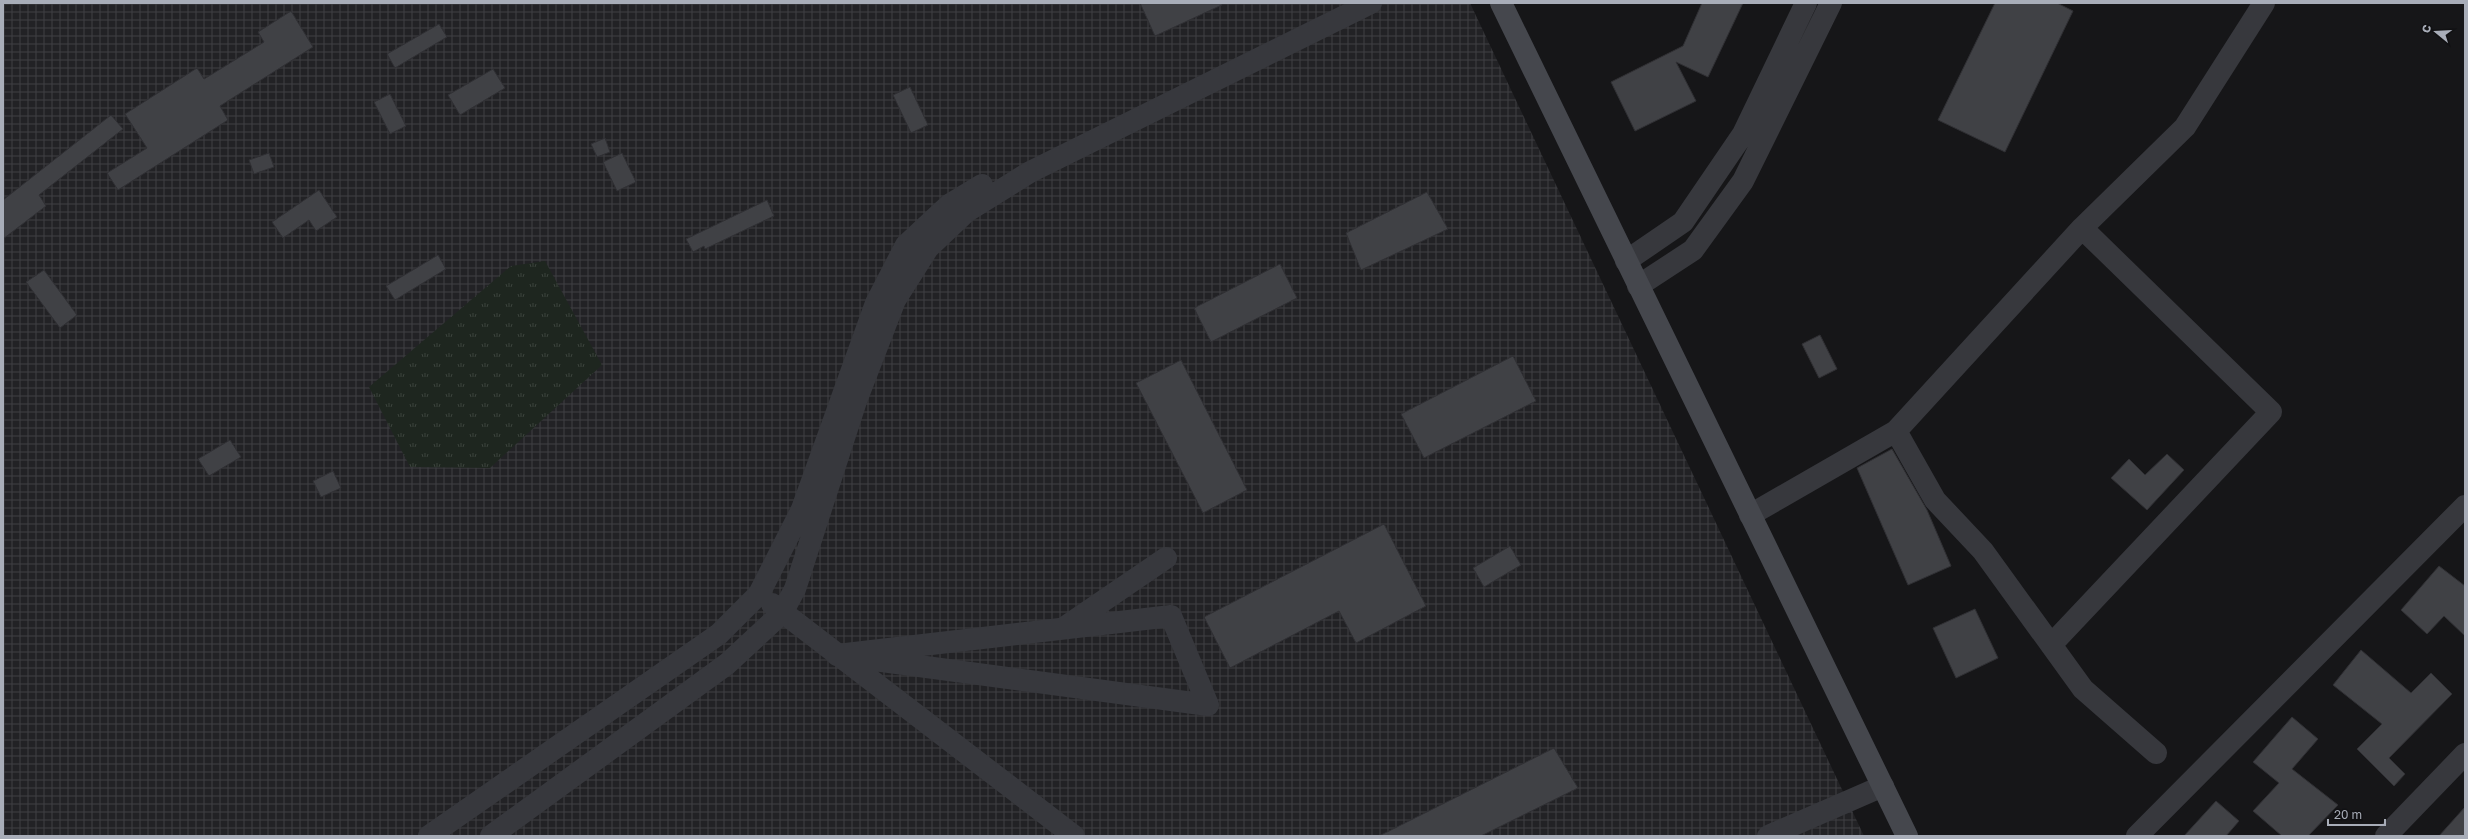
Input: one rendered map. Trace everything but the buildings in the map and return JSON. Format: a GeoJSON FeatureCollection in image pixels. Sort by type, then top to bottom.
{"type":"FeatureCollection","features":[{"type":"Feature","properties":{"kind":"main road"},"geometry":{"type":"LineString","coordinates":[[1501,3],[1907,836]]}},
{"type":"Feature","properties":{"kind":"street"},"geometry":{"type":"LineString","coordinates":[[491,836],[727,664],[782,613],[795,589],[856,401],[895,300],[928,248],[955,222],[966,212],[1030,172],[1371,3]]}},
{"type":"Feature","properties":{"kind":"street"},"geometry":{"type":"LineString","coordinates":[[1626,261],[1683,222],[1743,134],[1806,3]]}},
{"type":"Feature","properties":{"kind":"street"},"geometry":{"type":"LineString","coordinates":[[1638,286],[1693,250],[1743,180],[1831,3]]}},
{"type":"Feature","properties":{"kind":"street"},"geometry":{"type":"LineString","coordinates":[[1750,515],[1896,431],[2082,228],[2185,127],[2264,3]]}},
{"type":"Feature","properties":{"kind":"street"},"geometry":{"type":"LineString","coordinates":[[429,836],[719,634],[759,594],[802,509],[876,303],[906,245],[949,204],[982,185],[1030,172]]}},
{"type":"Feature","properties":{"kind":"street"},"geometry":{"type":"LineString","coordinates":[[2051,645],[2271,412],[2082,228]]}},
{"type":"Feature","properties":{"kind":"street"},"geometry":{"type":"LineString","coordinates":[[1896,431],[1935,500],[1983,551],[2082,688],[2156,753]]}},
{"type":"Feature","properties":{"kind":"street"},"geometry":{"type":"LineString","coordinates":[[2137,836],[2465,506]]}},
{"type":"Feature","properties":{"kind":"street"},"geometry":{"type":"LineString","coordinates":[[1062,629],[1166,558]]}},
{"type":"Feature","properties":{"kind":"street"},"geometry":{"type":"LineString","coordinates":[[759,594],[1074,836]]}},
{"type":"Feature","properties":{"kind":"street"},"geometry":{"type":"LineString","coordinates":[[1171,616],[1208,705],[837,655],[1171,616]]}},
{"type":"Feature","properties":{"kind":"street"},"geometry":{"type":"LineString","coordinates":[[2386,836],[2465,754]]}},
{"type":"Feature","properties":{"kind":"street"},"geometry":{"type":"LineString","coordinates":[[1768,836],[1883,786]]}},
{"type":"Feature","properties":{"kind":"shaded area"},"geometry":{"type":"Polygon","coordinates":[[[3,3],[1470,3],[1864,836],[3,836],[3,3]]]}},
{"type":"Feature","properties":{"kind":"green space"},"geometry":{"type":"Polygon","coordinates":[[[545,261],[602,365],[490,468],[410,467],[369,387],[511,266],[545,261]]]}}]}
